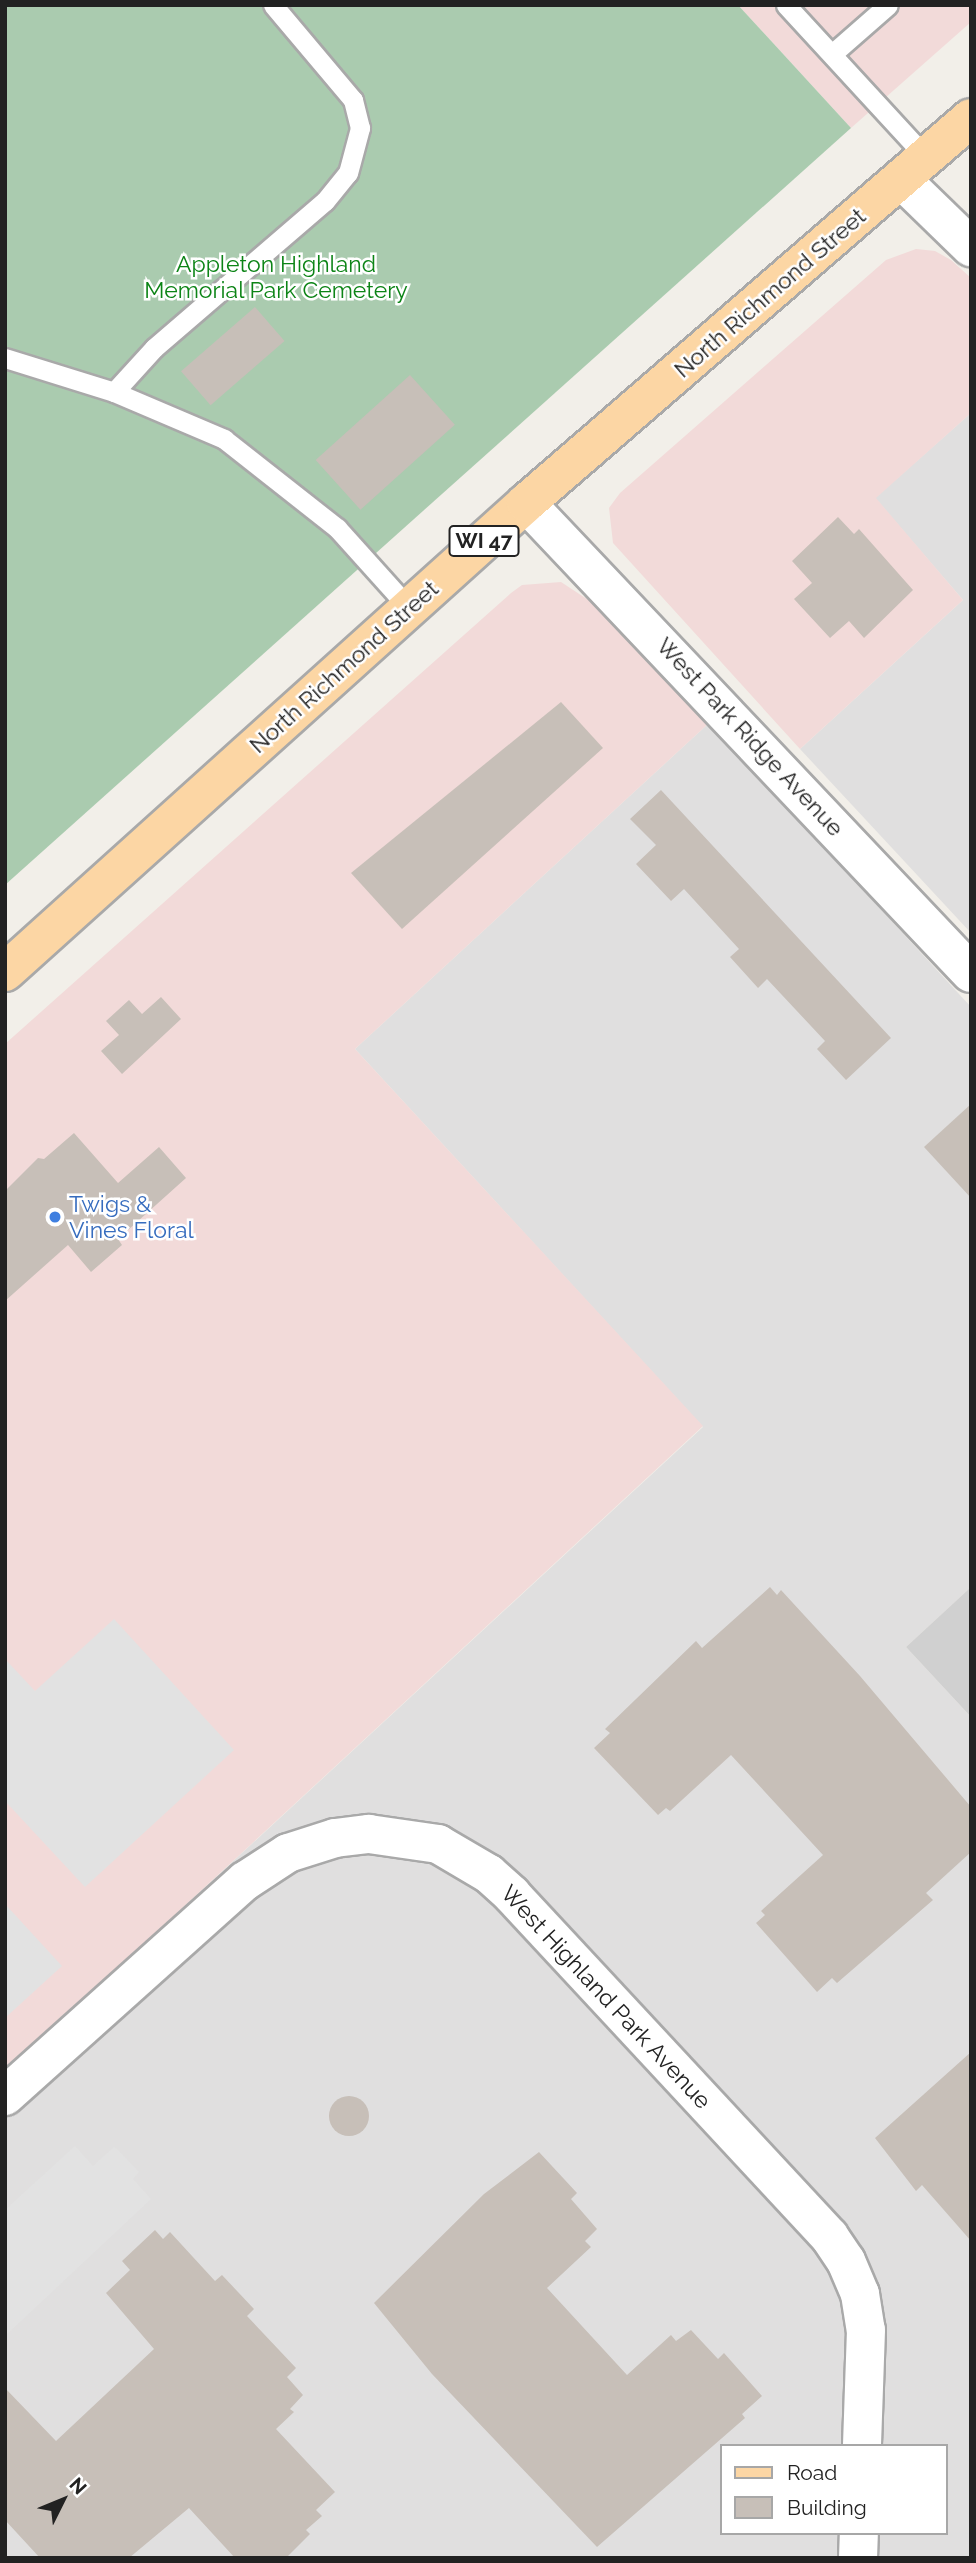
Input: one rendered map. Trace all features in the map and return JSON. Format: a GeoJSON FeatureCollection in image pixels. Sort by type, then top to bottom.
{"type":"FeatureCollection","features":[{"type":"Feature","properties":{"kind":"main road","name":"North Richmond Street"},"geometry":{"type":"LineString","coordinates":[[5,972],[526,503],[971,118]]}},
{"type":"Feature","properties":{"kind":"street"},"geometry":{"type":"LineString","coordinates":[[914,168],[971,247]]}},
{"type":"Feature","properties":{"kind":"street","name":"West Park Ridge Avenue"},"geometry":{"type":"LineString","coordinates":[[526,503],[971,973]]}},
{"type":"Feature","properties":{"kind":"street","name":"West Highland Park Avenue"},"geometry":{"type":"LineString","coordinates":[[5,2096],[245,1881],[288,1853],[335,1838],[369,1834],[438,1844],[489,1874],[512,1895],[829,2236],[846,2261],[860,2294],[866,2330],[862,2444]]}},
{"type":"Feature","properties":{"kind":"street"},"geometry":{"type":"LineString","coordinates":[[858,2558],[859,2535]]}},
{"type":"Feature","properties":{"kind":"lane"},"geometry":{"type":"LineString","coordinates":[[114,392],[154,348],[325,201],[348,173],[356,153],[360,128],[353,100],[273,5]]}},
{"type":"Feature","properties":{"kind":"lane"},"geometry":{"type":"LineString","coordinates":[[786,5],[832,54],[914,168]]}},
{"type":"Feature","properties":{"kind":"lane"},"geometry":{"type":"LineString","coordinates":[[832,54],[888,5]]}},
{"type":"Feature","properties":{"kind":"lane"},"geometry":{"type":"LineString","coordinates":[[5,358],[114,392],[224,439],[337,527],[410,608]]}},
{"type":"Feature","properties":{"kind":"shaded area"},"geometry":{"type":"Polygon","coordinates":[[[738,5],[971,5],[971,22],[851,128],[738,5]]]}},
{"type":"Feature","properties":{"kind":"shaded area"},"geometry":{"type":"Polygon","coordinates":[[[916,249],[935,251],[951,260],[971,278],[971,413],[876,498],[963,600],[800,749],[613,543],[609,508],[620,493],[886,260],[916,249]]]}},
{"type":"Feature","properties":{"kind":"shaded area"},"geometry":{"type":"Polygon","coordinates":[[[971,413],[971,933],[800,749],[963,600],[875,498],[971,413]]]}},
{"type":"Feature","properties":{"kind":"shaded area"},"geometry":{"type":"Polygon","coordinates":[[[561,582],[596,605],[709,723],[355,1049],[703,1426],[5,2072],[5,1044],[511,593],[522,585],[561,582]]]}},
{"type":"Feature","properties":{"kind":"shaded area"},"geometry":{"type":"Polygon","coordinates":[[[709,723],[971,1007],[971,1587],[906,1647],[971,1717],[971,2558],[5,2558],[5,2072],[703,1427],[355,1049],[709,723]]]}},
{"type":"Feature","properties":{"kind":"shaded area"},"geometry":{"type":"Polygon","coordinates":[[[971,1587],[971,1717],[906,1647],[971,1587]]]}},
{"type":"Feature","properties":{"kind":"shaded area"},"geometry":{"type":"Polygon","coordinates":[[[114,1619],[234,1750],[85,1887],[5,1801],[5,1659],[35,1691],[114,1619]]]}},
{"type":"Feature","properties":{"kind":"shaded area"},"geometry":{"type":"Polygon","coordinates":[[[5,1904],[62,1966],[5,2018],[5,1904]]]}},
{"type":"Feature","properties":{"kind":"shaded area"},"geometry":{"type":"Polygon","coordinates":[[[75,2146],[93,2166],[114,2147],[139,2172],[133,2179],[151,2199],[5,2336],[5,2210],[75,2146]]]}},
{"type":"Feature","properties":{"kind":"green space","name":"Appleton Highland Memorial Park Cemetery"},"geometry":{"type":"Polygon","coordinates":[[[5,5],[738,5],[851,128],[5,885],[5,5]]]}},
{"type":"Feature","properties":{"kind":"building"},"geometry":{"type":"Polygon","coordinates":[[[255,307],[285,341],[211,405],[181,371],[255,307]]]}},
{"type":"Feature","properties":{"kind":"building"},"geometry":{"type":"Polygon","coordinates":[[[410,375],[455,425],[360,510],[316,460],[410,375]]]}},
{"type":"Feature","properties":{"kind":"building"},"geometry":{"type":"Polygon","coordinates":[[[838,517],[854,534],[859,529],[913,590],[864,638],[849,621],[830,638],[794,599],[812,583],[792,561],[838,517]]]}},
{"type":"Feature","properties":{"kind":"building"},"geometry":{"type":"Polygon","coordinates":[[[561,702],[603,748],[402,929],[351,873],[561,702]]]}},
{"type":"Feature","properties":{"kind":"building"},"geometry":{"type":"Polygon","coordinates":[[[661,790],[891,1038],[846,1080],[817,1049],[825,1041],[767,979],[758,988],[730,957],[739,949],[684,889],[671,901],[636,864],[656,845],[630,819],[661,790]]]}},
{"type":"Feature","properties":{"kind":"building"},"geometry":{"type":"Polygon","coordinates":[[[161,997],[181,1019],[122,1074],[101,1051],[119,1035],[106,1021],[129,1000],[142,1014],[161,997]]]}},
{"type":"Feature","properties":{"kind":"building"},"geometry":{"type":"Polygon","coordinates":[[[971,1104],[971,1198],[924,1147],[971,1104]]]}},
{"type":"Feature","properties":{"kind":"building","name":"Twigs & Vines Floral"},"geometry":{"type":"Polygon","coordinates":[[[74,1133],[118,1183],[159,1147],[186,1178],[118,1239],[122,1245],[91,1272],[68,1245],[5,1301],[5,1191],[38,1158],[44,1159],[74,1133]]]}},
{"type":"Feature","properties":{"kind":"building"},"geometry":{"type":"Polygon","coordinates":[[[770,1587],[777,1595],[781,1590],[860,1676],[971,1807],[971,1852],[926,1893],[933,1900],[837,1983],[832,1978],[817,1992],[756,1923],[765,1915],[761,1911],[823,1855],[731,1755],[670,1811],[666,1808],[658,1815],[594,1748],[610,1733],[605,1729],[696,1641],[702,1648],[770,1587]]]}},
{"type":"Feature","properties":{"kind":"building"},"geometry":{"type":"Polygon","coordinates":[[[971,2052],[971,2241],[922,2185],[916,2191],[875,2138],[971,2052]]]}},
{"type":"Feature","properties":{"kind":"building"},"geometry":{"type":"Polygon","coordinates":[[[349,2096],[363,2102],[369,2116],[363,2130],[349,2136],[335,2130],[329,2116],[335,2102],[349,2096]]]}},
{"type":"Feature","properties":{"kind":"building"},"geometry":{"type":"Polygon","coordinates":[[[539,2152],[577,2193],[571,2199],[597,2229],[585,2241],[591,2247],[547,2288],[627,2375],[671,2335],[676,2341],[691,2330],[718,2359],[724,2353],[762,2396],[742,2414],[745,2418],[597,2547],[432,2374],[374,2303],[484,2194],[539,2152]]]}},
{"type":"Feature","properties":{"kind":"building"},"geometry":{"type":"Polygon","coordinates":[[[155,2230],[163,2239],[170,2232],[215,2281],[222,2275],[254,2309],[247,2316],[296,2368],[287,2377],[303,2395],[290,2409],[294,2412],[276,2429],[335,2492],[316,2510],[322,2516],[306,2530],[310,2534],[286,2558],[235,2558],[189,2508],[129,2558],[40,2558],[5,2520],[5,2388],[56,2441],[154,2349],[106,2293],[130,2270],[122,2261],[155,2230]]]}},
{"type":"Feature","properties":{"kind":"place","name":"Twigs & Vines Floral"},"geometry":{"type":"Point","coordinates":[55,1217]}}]}
